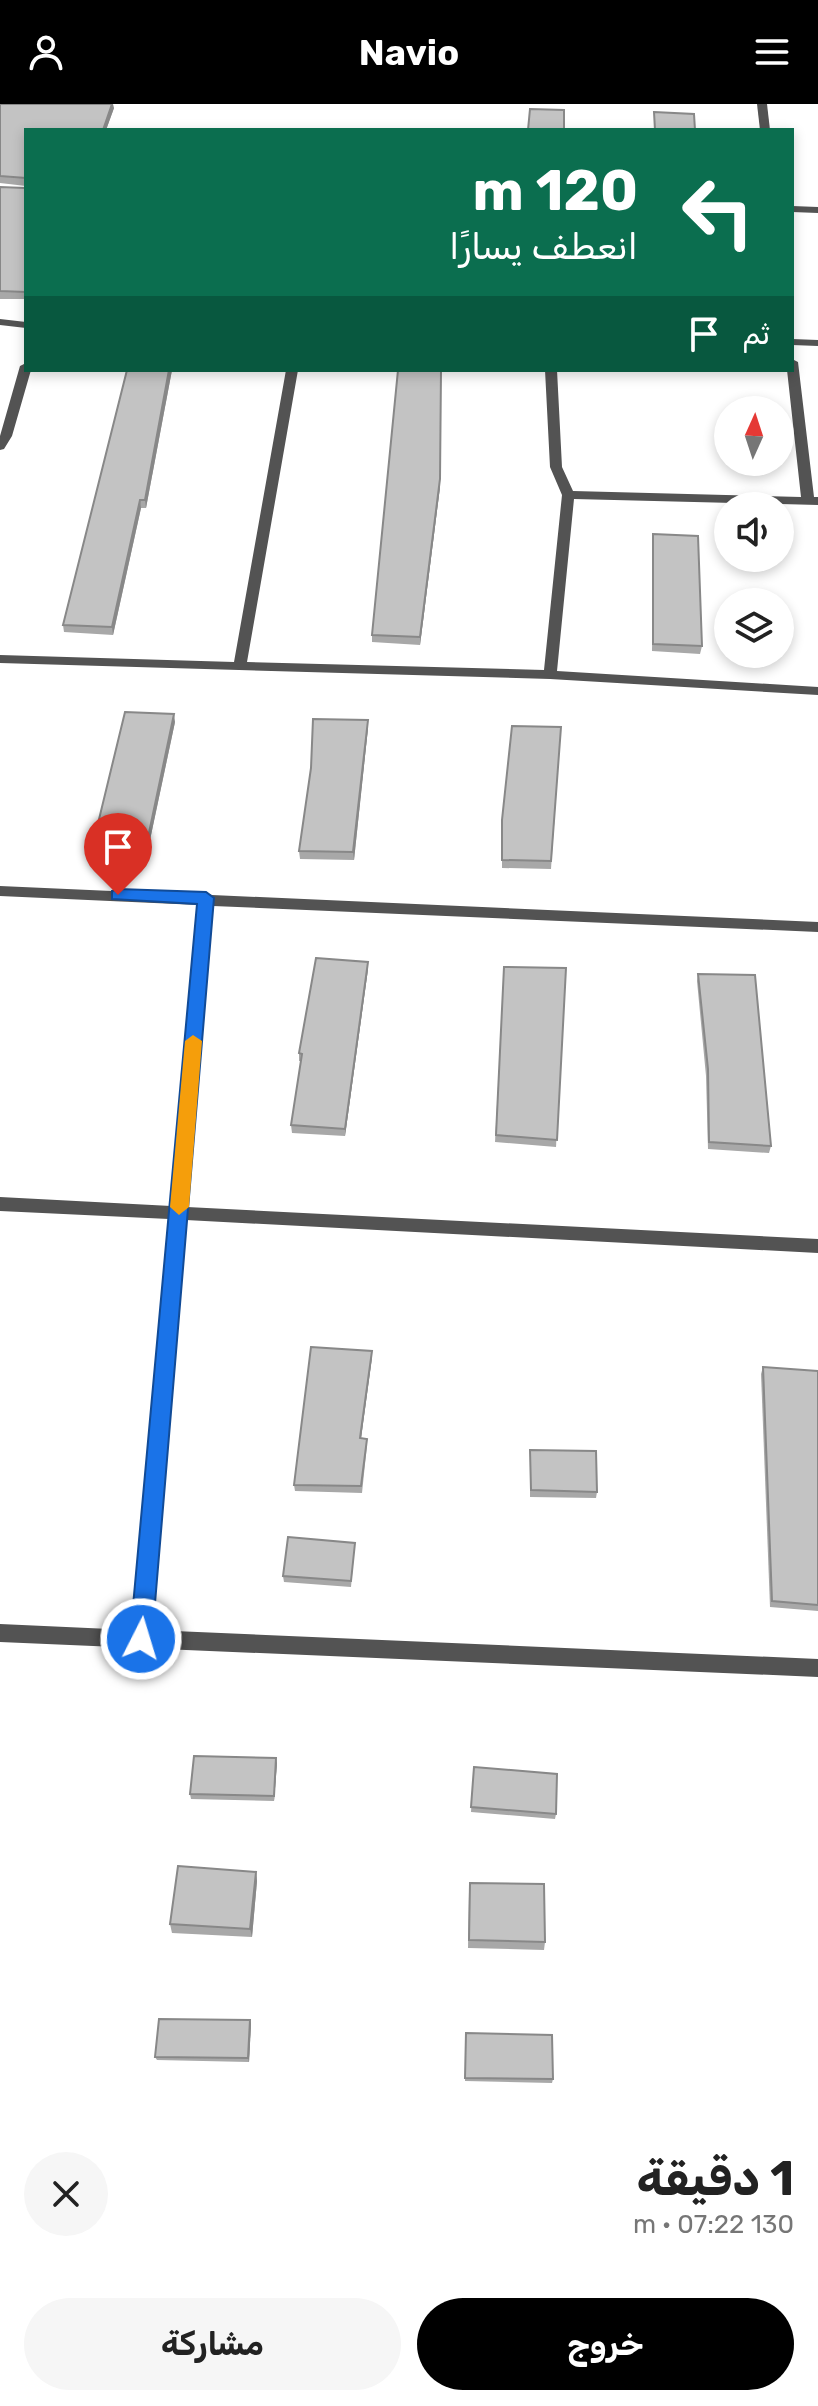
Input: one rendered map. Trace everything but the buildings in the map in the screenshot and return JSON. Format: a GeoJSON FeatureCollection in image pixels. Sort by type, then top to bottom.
{"type":"FeatureCollection","features":[{"type":"Feature","properties":{"kind":"street"},"geometry":{"type":"LineString","coordinates":[[762,104],[765,128]]}},
{"type":"Feature","properties":{"kind":"street"},"geometry":{"type":"LineString","coordinates":[[794,209],[818,210]]}},
{"type":"Feature","properties":{"kind":"street"},"geometry":{"type":"LineString","coordinates":[[0,322],[24,325]]}},
{"type":"Feature","properties":{"kind":"street"},"geometry":{"type":"LineString","coordinates":[[794,342],[818,343]]}},
{"type":"Feature","properties":{"kind":"street"},"geometry":{"type":"LineString","coordinates":[[0,446],[6,436],[24,372]]}},
{"type":"Feature","properties":{"kind":"street"},"geometry":{"type":"LineString","coordinates":[[240,667],[292,372]]}},
{"type":"Feature","properties":{"kind":"street"},"geometry":{"type":"LineString","coordinates":[[550,675],[568,495],[556,467],[551,372]]}},
{"type":"Feature","properties":{"kind":"street"},"geometry":{"type":"LineString","coordinates":[[568,495],[813,501],[794,372]]}},
{"type":"Feature","properties":{"kind":"street"},"geometry":{"type":"LineString","coordinates":[[0,659],[550,675],[818,691]]}},
{"type":"Feature","properties":{"kind":"street"},"geometry":{"type":"LineString","coordinates":[[0,891],[818,927]]}},
{"type":"Feature","properties":{"kind":"street"},"geometry":{"type":"LineString","coordinates":[[141,1639],[206,898]]}},
{"type":"Feature","properties":{"kind":"street"},"geometry":{"type":"LineString","coordinates":[[0,1204],[818,1246]]}},
{"type":"Feature","properties":{"kind":"street"},"geometry":{"type":"LineString","coordinates":[[0,1633],[818,1668]]}},
{"type":"Feature","properties":{"kind":"slow traffic"},"geometry":{"type":"LineString","coordinates":[[179,1207],[193,1041]]}},
{"type":"Feature","properties":{"kind":"route"},"geometry":{"type":"LineString","coordinates":[[118,895],[206,898],[141,1639]]}}]}
